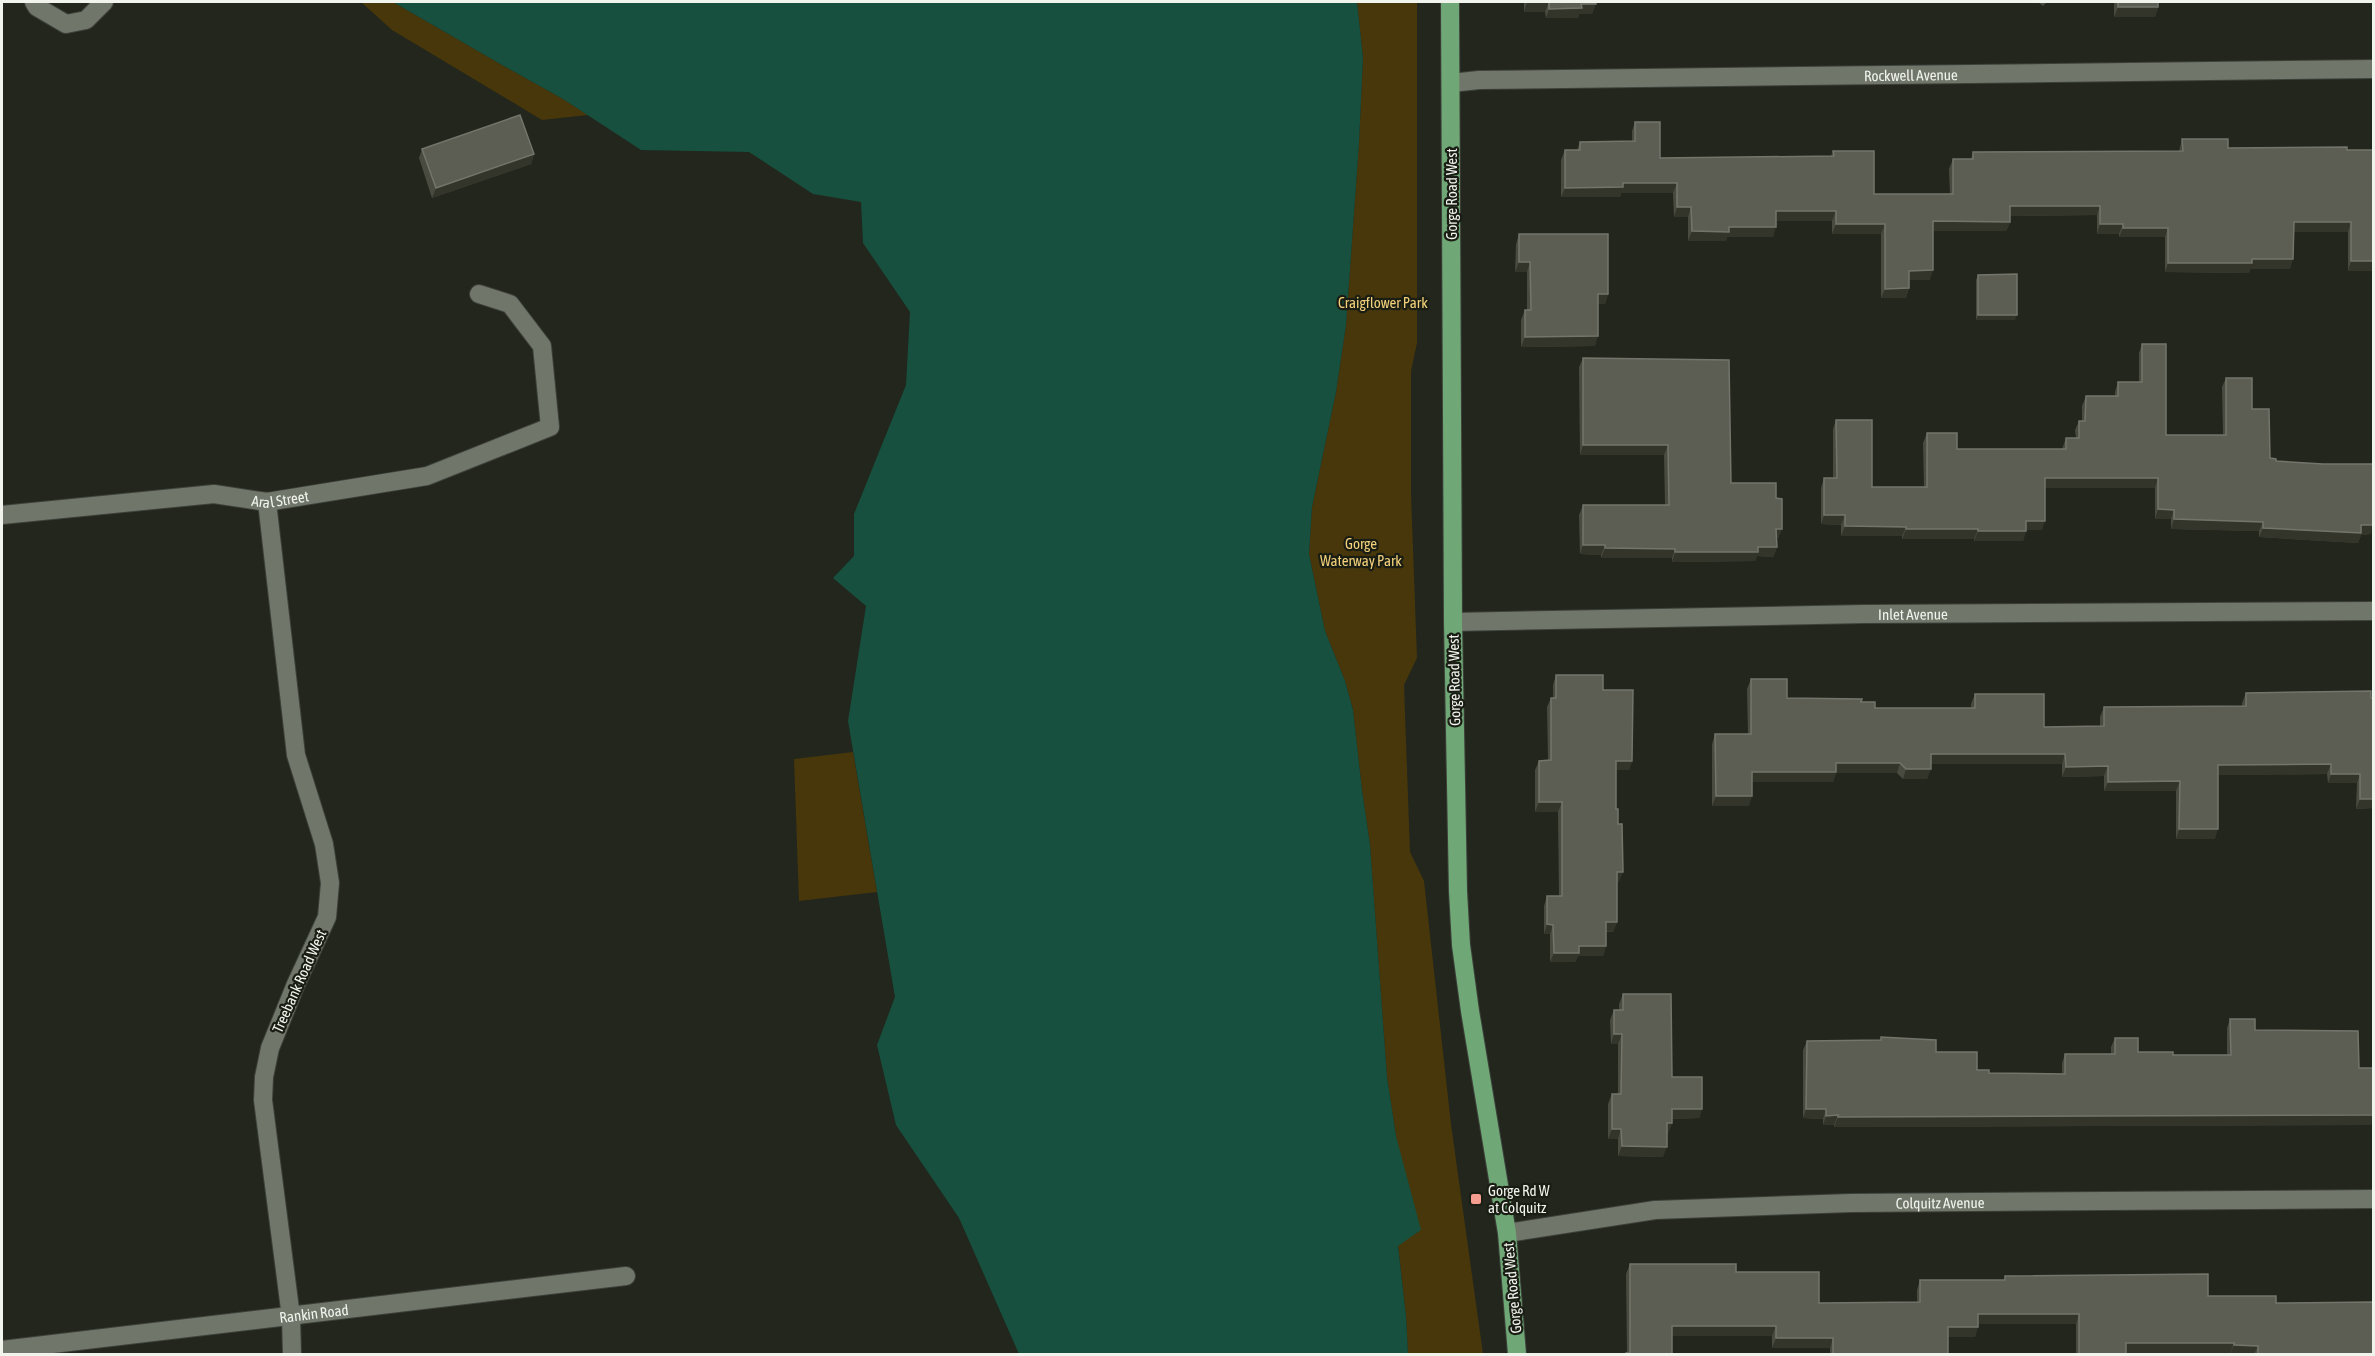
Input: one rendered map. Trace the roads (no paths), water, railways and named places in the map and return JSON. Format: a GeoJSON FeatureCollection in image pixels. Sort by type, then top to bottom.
{"type":"FeatureCollection","features":[{"type":"Feature","properties":{"kind":"main road","name":"Gorge Road West"},"geometry":{"type":"LineString","coordinates":[[1450,2],[1453,622],[1456,839],[1461,945],[1507,1233],[1517,1354]]}},
{"type":"Feature","properties":{"kind":"street"},"geometry":{"type":"LineString","coordinates":[[34,2],[37,7],[66,24],[86,20],[105,2]]}},
{"type":"Feature","properties":{"kind":"street","name":"Rockwell Avenue"},"geometry":{"type":"LineString","coordinates":[[1450,82],[2373,69]]}},
{"type":"Feature","properties":{"kind":"street","name":"Aral Street"},"geometry":{"type":"LineString","coordinates":[[2,514],[214,494],[267,502],[427,476],[549,427],[542,346],[510,304],[479,294]]}},
{"type":"Feature","properties":{"kind":"street","name":"Treebank Road West"},"geometry":{"type":"LineString","coordinates":[[267,502],[296,755],[324,844],[330,883],[327,917],[270,1048],[264,1077],[263,1100],[291,1317],[292,1354]]}},
{"type":"Feature","properties":{"kind":"street","name":"Inlet Avenue"},"geometry":{"type":"LineString","coordinates":[[1453,622],[1864,614],[2373,611]]}},
{"type":"Feature","properties":{"kind":"street","name":"Colquitz Avenue"},"geometry":{"type":"LineString","coordinates":[[1507,1233],[1666,1209],[1851,1203],[2373,1199]]}},
{"type":"Feature","properties":{"kind":"street","name":"Rankin Road"},"geometry":{"type":"LineString","coordinates":[[2,1350],[626,1276]]}},
{"type":"Feature","properties":{"kind":"place","name":"Gorge Rd W at Colquitz"},"geometry":{"type":"Point","coordinates":[1476,1199]}},
{"type":"Feature","properties":{"kind":"park label","name":"Craigflower Park"},"geometry":{"type":"Point","coordinates":[1383,302]}},
{"type":"Feature","properties":{"kind":"park label","name":"Gorge Waterway Park"},"geometry":{"type":"Point","coordinates":[1361,552]}}]}
